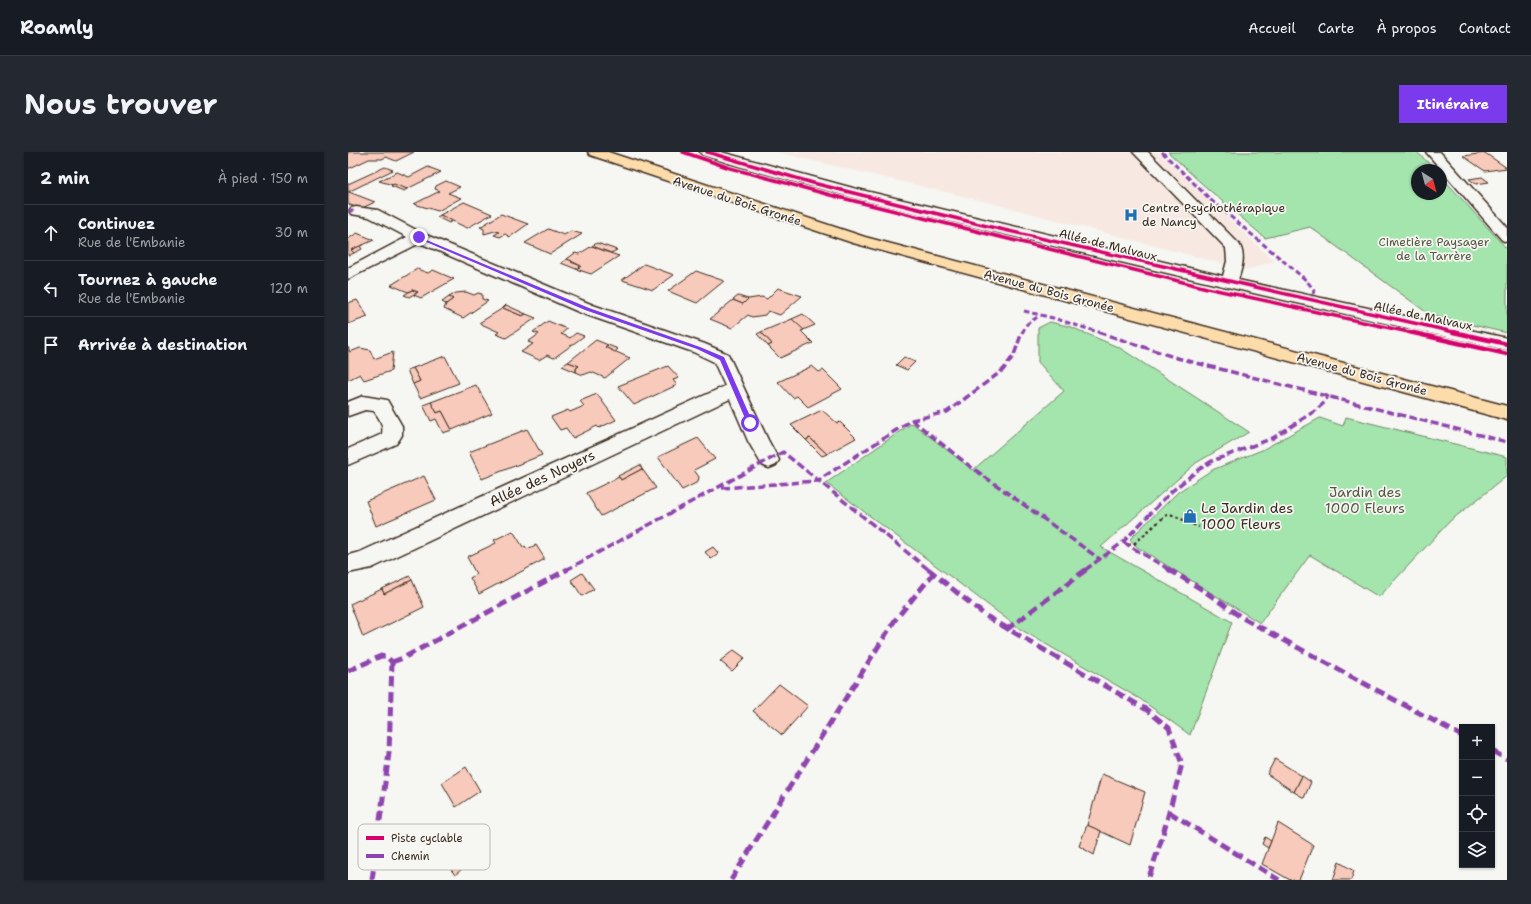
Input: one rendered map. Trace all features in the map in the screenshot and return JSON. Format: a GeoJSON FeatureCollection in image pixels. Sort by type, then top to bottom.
{"type":"FeatureCollection","features":[{"type":"Feature","properties":{"kind":"main road","name":"Avenue du Bois Gronée"},"geometry":{"type":"LineString","coordinates":[[595,152],[680,182],[859,240],[1507,413]]}},
{"type":"Feature","properties":{"kind":"main road","name":"Avenue du Bois Gronée"},"geometry":{"type":"LineString","coordinates":[[636,152],[678,170],[739,192],[864,231],[1507,400]]}},
{"type":"Feature","properties":{"kind":"street","name":"Allée de Malvaux"},"geometry":{"type":"LineString","coordinates":[[707,152],[741,163],[864,196],[1228,283],[1507,344]]}},
{"type":"Feature","properties":{"kind":"street"},"geometry":{"type":"LineString","coordinates":[[1140,152],[1233,247],[1236,253],[1235,261],[1228,283]]}},
{"type":"Feature","properties":{"kind":"street"},"geometry":{"type":"LineString","coordinates":[[1433,152],[1507,237]]}},
{"type":"Feature","properties":{"kind":"street"},"geometry":{"type":"LineString","coordinates":[[356,211],[373,212],[419,237],[587,309],[722,358],[758,441],[769,460]]}},
{"type":"Feature","properties":{"kind":"street"},"geometry":{"type":"LineString","coordinates":[[348,274],[419,237]]}},
{"type":"Feature","properties":{"kind":"street","name":"Allée des Noyers"},"geometry":{"type":"LineString","coordinates":[[348,564],[364,561],[736,390]]}},
{"type":"Feature","properties":{"kind":"street"},"geometry":{"type":"LineString","coordinates":[[348,409],[362,403],[380,404],[394,429],[393,435],[389,439],[348,457]]}},
{"type":"Feature","properties":{"kind":"path"},"geometry":{"type":"LineString","coordinates":[[1128,546],[1134,544],[1164,516],[1170,514],[1199,527]]}},
{"type":"Feature","properties":{"kind":"shaded area","name":"Centre Psychothérapique de Nancy"},"geometry":{"type":"Polygon","coordinates":[[[776,152],[1158,152],[1274,261],[1247,270],[983,201],[776,152]]]}},
{"type":"Feature","properties":{"kind":"green space","name":"Cimetière Paysager de la Tarrère"},"geometry":{"type":"Polygon","coordinates":[[[1168,152],[1417,152],[1430,164],[1411,164],[1411,200],[1447,200],[1447,183],[1507,249],[1507,333],[1430,315],[1310,227],[1265,238],[1200,182],[1168,152]]]}},
{"type":"Feature","properties":{"kind":"green space"},"geometry":{"type":"Polygon","coordinates":[[[1050,322],[1071,327],[1120,348],[1249,432],[1196,463],[1101,547],[1232,622],[1190,735],[1140,699],[1020,629],[826,483],[912,423],[973,470],[1064,391],[1038,362],[1038,328],[1050,322]]]}},
{"type":"Feature","properties":{"kind":"green space","name":"Jardin des 1000 Fleurs"},"geometry":{"type":"Polygon","coordinates":[[[1346,417],[1507,457],[1507,476],[1450,521],[1379,597],[1310,555],[1260,623],[1137,547],[1130,539],[1178,492],[1212,470],[1262,450],[1320,418],[1343,426],[1346,417]]]}},
{"type":"Feature","properties":{"kind":"building"},"geometry":{"type":"Polygon","coordinates":[[[348,152],[414,152],[396,161],[386,157],[382,159],[369,159],[348,168],[348,152]]]}},
{"type":"Feature","properties":{"kind":"building"},"geometry":{"type":"Polygon","coordinates":[[[1485,153],[1507,168],[1485,171],[1463,156],[1485,153]]]}},
{"type":"Feature","properties":{"kind":"building"},"geometry":{"type":"Polygon","coordinates":[[[385,167],[393,170],[348,192],[348,184],[385,167]]]}},
{"type":"Feature","properties":{"kind":"building"},"geometry":{"type":"Polygon","coordinates":[[[428,167],[441,172],[407,189],[379,181],[397,172],[409,177],[428,167]]]}},
{"type":"Feature","properties":{"kind":"building"},"geometry":{"type":"Polygon","coordinates":[[[1482,177],[1489,182],[1476,184],[1469,179],[1482,177]]]}},
{"type":"Feature","properties":{"kind":"building"},"geometry":{"type":"Polygon","coordinates":[[[446,181],[460,187],[448,193],[461,198],[438,211],[414,204],[440,191],[435,189],[436,186],[446,181]]]}},
{"type":"Feature","properties":{"kind":"building"},"geometry":{"type":"Polygon","coordinates":[[[394,184],[407,189],[404,191],[391,186],[394,184]]]}},
{"type":"Feature","properties":{"kind":"building"},"geometry":{"type":"Polygon","coordinates":[[[348,192],[375,202],[360,209],[348,204],[348,192]]]}},
{"type":"Feature","properties":{"kind":"building"},"geometry":{"type":"Polygon","coordinates":[[[464,202],[492,214],[467,228],[440,215],[464,202]]]}},
{"type":"Feature","properties":{"kind":"building"},"geometry":{"type":"Polygon","coordinates":[[[501,214],[528,224],[510,237],[505,234],[500,237],[494,235],[499,232],[495,231],[484,234],[484,229],[480,227],[501,214]]]}},
{"type":"Feature","properties":{"kind":"building"},"geometry":{"type":"Polygon","coordinates":[[[440,215],[452,221],[449,223],[437,217],[440,215]]]}},
{"type":"Feature","properties":{"kind":"building"},"geometry":{"type":"Polygon","coordinates":[[[548,229],[564,235],[571,231],[582,234],[550,254],[525,243],[548,229]]]}},
{"type":"Feature","properties":{"kind":"building"},"geometry":{"type":"Polygon","coordinates":[[[357,233],[374,240],[351,250],[354,253],[348,256],[348,239],[357,233]]]}},
{"type":"Feature","properties":{"kind":"building"},"geometry":{"type":"Polygon","coordinates":[[[597,243],[617,250],[611,253],[592,246],[597,243]]]}},
{"type":"Feature","properties":{"kind":"building"},"geometry":{"type":"Polygon","coordinates":[[[360,246],[362,249],[354,253],[351,250],[360,246]]]}},
{"type":"Feature","properties":{"kind":"building"},"geometry":{"type":"Polygon","coordinates":[[[592,246],[619,256],[591,274],[576,269],[581,266],[567,259],[575,253],[579,254],[592,246]]]}},
{"type":"Feature","properties":{"kind":"building"},"geometry":{"type":"Polygon","coordinates":[[[567,259],[581,266],[576,269],[561,263],[567,259]]]}},
{"type":"Feature","properties":{"kind":"building"},"geometry":{"type":"Polygon","coordinates":[[[644,264],[674,275],[653,290],[622,280],[644,264]]]}},
{"type":"Feature","properties":{"kind":"building"},"geometry":{"type":"Polygon","coordinates":[[[417,269],[428,273],[433,270],[454,279],[421,298],[414,295],[418,292],[412,290],[408,292],[391,285],[417,269]]]}},
{"type":"Feature","properties":{"kind":"building"},"geometry":{"type":"Polygon","coordinates":[[[696,271],[724,281],[697,303],[668,291],[696,271]]]}},
{"type":"Feature","properties":{"kind":"building"},"geometry":{"type":"Polygon","coordinates":[[[778,288],[802,296],[780,315],[768,311],[765,315],[752,317],[748,315],[732,328],[710,319],[733,300],[743,304],[748,299],[762,297],[767,299],[778,288]]]}},
{"type":"Feature","properties":{"kind":"building"},"geometry":{"type":"Polygon","coordinates":[[[412,290],[418,292],[409,297],[404,295],[412,290]]]}},
{"type":"Feature","properties":{"kind":"building"},"geometry":{"type":"Polygon","coordinates":[[[466,292],[474,295],[478,293],[482,294],[482,299],[488,301],[463,318],[444,309],[446,304],[453,299],[449,297],[456,293],[466,292]]]}},
{"type":"Feature","properties":{"kind":"building"},"geometry":{"type":"Polygon","coordinates":[[[738,296],[748,299],[743,304],[733,300],[738,296]]]}},
{"type":"Feature","properties":{"kind":"building"},"geometry":{"type":"Polygon","coordinates":[[[449,297],[453,299],[446,304],[442,302],[449,297]]]}},
{"type":"Feature","properties":{"kind":"building"},"geometry":{"type":"Polygon","coordinates":[[[357,300],[368,317],[348,324],[348,303],[357,300]]]}},
{"type":"Feature","properties":{"kind":"building"},"geometry":{"type":"Polygon","coordinates":[[[506,305],[526,314],[522,316],[503,308],[506,305]]]}},
{"type":"Feature","properties":{"kind":"building"},"geometry":{"type":"Polygon","coordinates":[[[503,308],[522,316],[526,314],[536,318],[506,338],[496,334],[499,332],[479,323],[503,308]]]}},
{"type":"Feature","properties":{"kind":"building"},"geometry":{"type":"Polygon","coordinates":[[[803,314],[815,325],[803,330],[792,319],[803,314]]]}},
{"type":"Feature","properties":{"kind":"building"},"geometry":{"type":"Polygon","coordinates":[[[792,319],[804,330],[801,331],[813,343],[780,358],[768,346],[772,344],[761,332],[792,319]]]}},
{"type":"Feature","properties":{"kind":"building"},"geometry":{"type":"Polygon","coordinates":[[[548,321],[567,329],[561,334],[570,338],[576,333],[584,336],[554,358],[547,355],[539,360],[521,352],[533,344],[528,342],[539,334],[533,332],[548,321]]]}},
{"type":"Feature","properties":{"kind":"building"},"geometry":{"type":"Polygon","coordinates":[[[761,332],[772,344],[768,346],[757,334],[761,332]]]}},
{"type":"Feature","properties":{"kind":"building"},"geometry":{"type":"Polygon","coordinates":[[[596,340],[608,345],[605,347],[630,358],[605,378],[591,372],[583,375],[576,372],[576,368],[579,366],[568,362],[596,340]]]}},
{"type":"Feature","properties":{"kind":"building"},"geometry":{"type":"Polygon","coordinates":[[[608,345],[618,349],[615,352],[605,347],[608,345]]]}},
{"type":"Feature","properties":{"kind":"building"},"geometry":{"type":"Polygon","coordinates":[[[348,347],[350,352],[360,348],[370,350],[374,359],[393,352],[391,371],[364,380],[360,374],[348,380],[348,347]]]}},
{"type":"Feature","properties":{"kind":"building"},"geometry":{"type":"Polygon","coordinates":[[[445,356],[459,383],[420,398],[413,384],[420,381],[413,368],[445,356]]]}},
{"type":"Feature","properties":{"kind":"building"},"geometry":{"type":"Polygon","coordinates":[[[904,357],[915,362],[907,370],[896,365],[904,357]]]}},
{"type":"Feature","properties":{"kind":"building"},"geometry":{"type":"Polygon","coordinates":[[[568,362],[579,366],[576,368],[576,372],[562,366],[568,362]]]}},
{"type":"Feature","properties":{"kind":"building"},"geometry":{"type":"Polygon","coordinates":[[[668,366],[679,378],[673,380],[677,385],[634,405],[618,386],[668,366]]]}},
{"type":"Feature","properties":{"kind":"building"},"geometry":{"type":"Polygon","coordinates":[[[812,366],[819,372],[823,370],[842,389],[808,407],[797,396],[793,398],[778,382],[812,366]]]}},
{"type":"Feature","properties":{"kind":"building"},"geometry":{"type":"Polygon","coordinates":[[[413,368],[420,381],[413,384],[407,370],[413,368]]]}},
{"type":"Feature","properties":{"kind":"building"},"geometry":{"type":"Polygon","coordinates":[[[476,385],[492,413],[452,430],[442,411],[437,413],[431,402],[476,385]]]}},
{"type":"Feature","properties":{"kind":"building"},"geometry":{"type":"Polygon","coordinates":[[[597,394],[616,420],[599,428],[597,426],[573,438],[566,428],[560,430],[551,417],[568,410],[570,412],[584,406],[580,401],[597,394]]]}},
{"type":"Feature","properties":{"kind":"building"},"geometry":{"type":"Polygon","coordinates":[[[431,402],[437,413],[442,411],[452,430],[443,433],[436,419],[431,421],[423,405],[431,402]]]}},
{"type":"Feature","properties":{"kind":"building"},"geometry":{"type":"Polygon","coordinates":[[[822,410],[837,423],[840,422],[856,438],[827,454],[810,438],[806,440],[791,425],[822,410]]]}},
{"type":"Feature","properties":{"kind":"building"},"geometry":{"type":"Polygon","coordinates":[[[527,429],[542,455],[482,479],[469,452],[527,429]]]}},
{"type":"Feature","properties":{"kind":"building"},"geometry":{"type":"Polygon","coordinates":[[[698,438],[715,459],[694,470],[699,477],[698,482],[682,490],[658,457],[698,438]]]}},
{"type":"Feature","properties":{"kind":"building"},"geometry":{"type":"Polygon","coordinates":[[[810,438],[827,454],[822,456],[806,440],[810,438]]]}},
{"type":"Feature","properties":{"kind":"building"},"geometry":{"type":"Polygon","coordinates":[[[640,465],[642,469],[621,480],[618,476],[640,465]]]}},
{"type":"Feature","properties":{"kind":"building"},"geometry":{"type":"Polygon","coordinates":[[[642,469],[656,488],[601,516],[586,493],[619,477],[621,480],[642,469]]]}},
{"type":"Feature","properties":{"kind":"building"},"geometry":{"type":"Polygon","coordinates":[[[424,476],[436,500],[376,526],[366,501],[424,476]]]}},
{"type":"Feature","properties":{"kind":"building"},"geometry":{"type":"Polygon","coordinates":[[[513,531],[523,547],[525,546],[527,549],[536,545],[545,559],[479,594],[470,578],[476,574],[467,557],[496,543],[494,540],[513,531]]]}},
{"type":"Feature","properties":{"kind":"building"},"geometry":{"type":"Polygon","coordinates":[[[713,547],[719,554],[711,559],[705,552],[713,547]]]}},
{"type":"Feature","properties":{"kind":"building"},"geometry":{"type":"Polygon","coordinates":[[[582,573],[594,589],[582,596],[571,580],[582,573]]]}},
{"type":"Feature","properties":{"kind":"building"},"geometry":{"type":"Polygon","coordinates":[[[410,576],[412,580],[384,594],[382,589],[410,576]]]}},
{"type":"Feature","properties":{"kind":"building"},"geometry":{"type":"Polygon","coordinates":[[[412,580],[424,607],[363,637],[350,604],[382,589],[384,594],[412,580]]]}},
{"type":"Feature","properties":{"kind":"building"},"geometry":{"type":"Polygon","coordinates":[[[734,650],[745,658],[732,671],[720,661],[734,650]]]}},
{"type":"Feature","properties":{"kind":"building"},"geometry":{"type":"Polygon","coordinates":[[[779,684],[808,706],[782,735],[753,711],[779,684]]]}},
{"type":"Feature","properties":{"kind":"building"},"geometry":{"type":"Polygon","coordinates":[[[1275,759],[1302,776],[1294,792],[1267,774],[1275,759]]]}},
{"type":"Feature","properties":{"kind":"building"},"geometry":{"type":"Polygon","coordinates":[[[466,767],[480,791],[456,807],[442,783],[466,767]]]}},
{"type":"Feature","properties":{"kind":"building"},"geometry":{"type":"Polygon","coordinates":[[[1102,774],[1145,792],[1130,845],[1087,825],[1102,774]]]}},
{"type":"Feature","properties":{"kind":"building"},"geometry":{"type":"Polygon","coordinates":[[[1302,776],[1311,782],[1304,798],[1294,792],[1302,776]]]}},
{"type":"Feature","properties":{"kind":"building"},"geometry":{"type":"Polygon","coordinates":[[[1278,823],[1313,845],[1299,880],[1290,880],[1262,864],[1278,823]]]}},
{"type":"Feature","properties":{"kind":"building"},"geometry":{"type":"Polygon","coordinates":[[[1087,825],[1101,831],[1094,855],[1079,846],[1087,825]]]}},
{"type":"Feature","properties":{"kind":"building"},"geometry":{"type":"Polygon","coordinates":[[[1265,837],[1271,841],[1268,848],[1262,844],[1265,837]]]}},
{"type":"Feature","properties":{"kind":"building"},"geometry":{"type":"Polygon","coordinates":[[[1339,862],[1354,871],[1351,880],[1333,880],[1339,862]]]}},
{"type":"Feature","properties":{"kind":"building"},"geometry":{"type":"Polygon","coordinates":[[[451,870],[461,870],[455,875],[451,870]]]}},
{"type":"Feature","properties":{"kind":"marked path"},"geometry":{"type":"LineString","coordinates":[[1162,152],[1213,202],[1306,280],[1314,290],[1311,302]]}},
{"type":"Feature","properties":{"kind":"marked path"},"geometry":{"type":"LineString","coordinates":[[348,211],[356,211]]}},
{"type":"Feature","properties":{"kind":"marked path"},"geometry":{"type":"LineString","coordinates":[[1024,311],[1053,318],[1177,358],[1328,395],[1447,428],[1507,442]]}},
{"type":"Feature","properties":{"kind":"marked path"},"geometry":{"type":"LineString","coordinates":[[722,488],[817,481],[912,420],[947,412],[1003,370],[1014,355],[1023,330],[1027,324],[1039,316]]}},
{"type":"Feature","properties":{"kind":"marked path"},"geometry":{"type":"LineString","coordinates":[[1006,630],[1123,542],[1172,491],[1198,470],[1212,461],[1273,438],[1315,411],[1325,402],[1328,395]]}},
{"type":"Feature","properties":{"kind":"marked path"},"geometry":{"type":"LineString","coordinates":[[912,420],[967,464],[1101,560]]}},
{"type":"Feature","properties":{"kind":"marked path"},"geometry":{"type":"LineString","coordinates":[[392,662],[403,658],[783,452],[986,616],[1147,710],[1169,728],[1182,764],[1162,838],[1148,880]]}},
{"type":"Feature","properties":{"kind":"marked path"},"geometry":{"type":"LineString","coordinates":[[1123,542],[1203,590],[1241,617],[1459,734]]}},
{"type":"Feature","properties":{"kind":"marked path"},"geometry":{"type":"LineString","coordinates":[[731,880],[895,620],[934,573]]}},
{"type":"Feature","properties":{"kind":"marked path"},"geometry":{"type":"LineString","coordinates":[[348,671],[381,656],[386,656],[392,662]]}},
{"type":"Feature","properties":{"kind":"marked path"},"geometry":{"type":"LineString","coordinates":[[379,824],[389,753],[392,662]]}},
{"type":"Feature","properties":{"kind":"marked path"},"geometry":{"type":"LineString","coordinates":[[1495,753],[1507,759]]}},
{"type":"Feature","properties":{"kind":"marked path"},"geometry":{"type":"LineString","coordinates":[[1169,812],[1279,880]]}},
{"type":"Feature","properties":{"kind":"marked path"},"geometry":{"type":"LineString","coordinates":[[372,880],[373,870]]}},
{"type":"Feature","properties":{"kind":"cycle path"},"geometry":{"type":"LineString","coordinates":[[683,152],[730,168],[830,195],[1207,288],[1507,354]]}},
{"type":"Feature","properties":{"kind":"cycle path"},"geometry":{"type":"LineString","coordinates":[[707,152],[813,183],[991,227],[1248,287],[1507,344]]}},
{"type":"Feature","properties":{"kind":"place","name":"Centre Psychothérapique de Nancy"},"geometry":{"type":"Point","coordinates":[1131,215]}},
{"type":"Feature","properties":{"kind":"place","name":"Le Jardin des 1000 Fleurs"},"geometry":{"type":"Point","coordinates":[1190,516]}},
{"type":"Feature","properties":{"kind":"route"},"geometry":{"type":"LineString","coordinates":[[419,237],[587,309],[699,348],[722,358],[750,423]]}}]}
